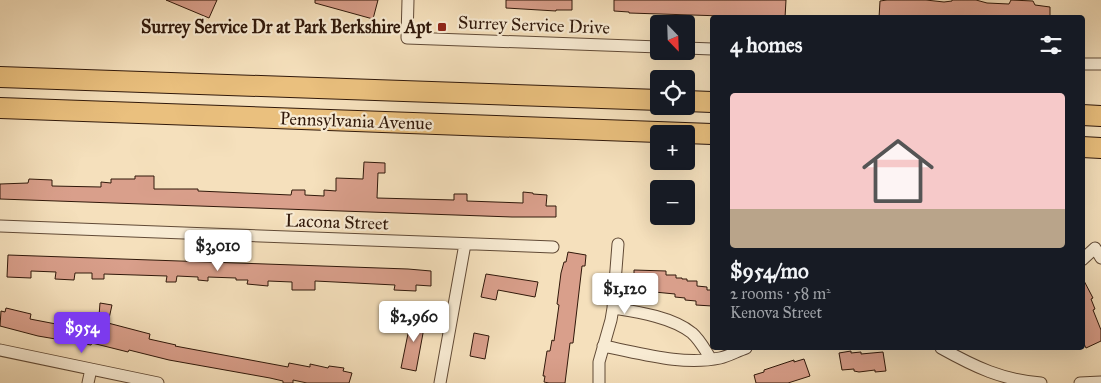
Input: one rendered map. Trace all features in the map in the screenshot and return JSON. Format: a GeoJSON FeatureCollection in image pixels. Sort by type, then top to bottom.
{"type":"FeatureCollection","features":[{"type":"Feature","properties":{"kind":"highway","name":"Pennsylvania Avenue"},"geometry":{"type":"LineString","coordinates":[[0,77],[650,100]]}},
{"type":"Feature","properties":{"kind":"highway"},"geometry":{"type":"LineString","coordinates":[[695,101],[710,102]]}},
{"type":"Feature","properties":{"kind":"highway","name":"Pennsylvania Avenue"},"geometry":{"type":"LineString","coordinates":[[0,108],[710,134]]}},
{"type":"Feature","properties":{"kind":"highway"},"geometry":{"type":"LineString","coordinates":[[1085,115],[1101,116]]}},
{"type":"Feature","properties":{"kind":"highway"},"geometry":{"type":"LineString","coordinates":[[1085,147],[1101,148]]}},
{"type":"Feature","properties":{"kind":"street","name":"Surrey Service Drive"},"geometry":{"type":"LineString","coordinates":[[408,0],[407,38],[650,47]]}},
{"type":"Feature","properties":{"kind":"street"},"geometry":{"type":"LineString","coordinates":[[695,49],[710,50]]}},
{"type":"Feature","properties":{"kind":"street"},"geometry":{"type":"LineString","coordinates":[[1085,64],[1101,64]]}},
{"type":"Feature","properties":{"kind":"street","name":"Lacona Street"},"geometry":{"type":"LineString","coordinates":[[0,226],[553,246]]}},
{"type":"Feature","properties":{"kind":"street"},"geometry":{"type":"LineString","coordinates":[[440,383],[465,244]]}},
{"type":"Feature","properties":{"kind":"street"},"geometry":{"type":"LineString","coordinates":[[598,383],[599,362],[613,308],[618,244]]}},
{"type":"Feature","properties":{"kind":"street"},"geometry":{"type":"LineString","coordinates":[[1085,259],[1098,253]]}},
{"type":"Feature","properties":{"kind":"street"},"geometry":{"type":"LineString","coordinates":[[613,308],[648,314],[683,328],[694,336],[711,358]]}},
{"type":"Feature","properties":{"kind":"street"},"geometry":{"type":"LineString","coordinates":[[603,346],[678,359],[727,356],[741,350]]}},
{"type":"Feature","properties":{"kind":"street"},"geometry":{"type":"LineString","coordinates":[[0,350],[158,383]]}},
{"type":"Feature","properties":{"kind":"street"},"geometry":{"type":"LineString","coordinates":[[945,350],[995,375],[1024,382],[1041,383]]}},
{"type":"Feature","properties":{"kind":"street"},"geometry":{"type":"LineString","coordinates":[[88,383],[91,369]]}},
{"type":"Feature","properties":{"kind":"street"},"geometry":{"type":"LineString","coordinates":[[1080,383],[1101,382]]}},
{"type":"Feature","properties":{"kind":"building"},"geometry":{"type":"Polygon","coordinates":[[[166,0],[217,0],[209,18],[166,0]]]}},
{"type":"Feature","properties":{"kind":"building"},"geometry":{"type":"Polygon","coordinates":[[[315,0],[378,0],[373,19],[315,3],[315,0]]]}},
{"type":"Feature","properties":{"kind":"building"},"geometry":{"type":"Polygon","coordinates":[[[506,0],[572,0],[572,10],[506,8],[506,0]]]}},
{"type":"Feature","properties":{"kind":"building"},"geometry":{"type":"Polygon","coordinates":[[[614,0],[786,0],[785,15],[710,16],[614,11],[614,0]]]}},
{"type":"Feature","properties":{"kind":"building"},"geometry":{"type":"Polygon","coordinates":[[[926,0],[944,2],[976,0],[987,3],[1009,4],[1011,0],[1033,1],[1035,5],[1050,7],[1050,15],[879,15],[880,1],[926,0]]]}},
{"type":"Feature","properties":{"kind":"building"},"geometry":{"type":"Polygon","coordinates":[[[364,162],[385,163],[385,173],[378,173],[377,198],[454,200],[454,194],[467,194],[467,201],[523,203],[523,192],[533,193],[547,195],[546,206],[556,206],[556,217],[0,199],[0,184],[28,183],[29,179],[52,180],[52,186],[101,187],[101,182],[111,183],[111,179],[135,179],[135,176],[154,176],[154,189],[198,189],[198,191],[291,195],[292,190],[305,190],[305,195],[324,196],[324,190],[336,191],[336,178],[363,179],[364,162]]]}},
{"type":"Feature","properties":{"kind":"building"},"geometry":{"type":"Polygon","coordinates":[[[568,252],[586,255],[585,266],[582,266],[573,343],[570,343],[565,383],[549,383],[544,382],[545,376],[543,376],[547,351],[550,351],[552,340],[554,341],[561,273],[568,252]]]}},
{"type":"Feature","properties":{"kind":"building"},"geometry":{"type":"Polygon","coordinates":[[[8,255],[408,269],[431,271],[431,286],[416,285],[416,291],[394,290],[395,285],[315,281],[315,290],[292,290],[292,282],[268,281],[268,286],[247,284],[248,280],[236,280],[236,278],[208,277],[208,281],[198,280],[198,277],[177,276],[176,282],[166,282],[167,276],[104,274],[104,279],[92,279],[92,273],[75,273],[74,280],[55,279],[56,272],[31,271],[31,278],[7,277],[8,255]]]}},
{"type":"Feature","properties":{"kind":"building"},"geometry":{"type":"Polygon","coordinates":[[[634,270],[666,271],[666,275],[676,275],[676,278],[687,279],[687,281],[697,281],[697,286],[707,287],[707,290],[710,290],[710,306],[696,305],[696,301],[675,297],[675,294],[634,289],[634,270]]]}},
{"type":"Feature","properties":{"kind":"building"},"geometry":{"type":"Polygon","coordinates":[[[486,274],[538,282],[535,297],[498,290],[496,300],[481,297],[486,274]]]}},
{"type":"Feature","properties":{"kind":"building"},"geometry":{"type":"Polygon","coordinates":[[[1085,283],[1093,298],[1091,299],[1095,309],[1093,310],[1101,330],[1101,341],[1086,348],[1085,283]]]}},
{"type":"Feature","properties":{"kind":"building"},"geometry":{"type":"Polygon","coordinates":[[[100,303],[112,305],[108,323],[150,334],[149,339],[175,346],[288,367],[289,363],[310,367],[310,364],[328,368],[329,366],[344,368],[343,371],[352,373],[349,383],[307,383],[293,380],[293,383],[283,383],[283,381],[270,378],[169,360],[129,350],[128,352],[92,343],[91,345],[38,336],[0,326],[1,311],[5,312],[6,308],[31,314],[30,319],[82,329],[85,314],[99,316],[100,303]]]}},
{"type":"Feature","properties":{"kind":"building"},"geometry":{"type":"Polygon","coordinates":[[[412,314],[426,317],[416,371],[401,368],[412,314]]]}},
{"type":"Feature","properties":{"kind":"building"},"geometry":{"type":"Polygon","coordinates":[[[474,333],[489,336],[485,359],[470,356],[474,333]]]}},
{"type":"Feature","properties":{"kind":"building"},"geometry":{"type":"Polygon","coordinates":[[[851,351],[851,353],[861,352],[861,354],[883,352],[886,371],[859,372],[854,371],[854,369],[842,370],[839,353],[851,351]]]}},
{"type":"Feature","properties":{"kind":"building"},"geometry":{"type":"Polygon","coordinates":[[[804,359],[810,376],[788,383],[756,383],[754,375],[764,372],[764,370],[794,360],[794,362],[804,359]]]}},
{"type":"Feature","properties":{"kind":"place","name":"Surrey Service Dr at Park Berkshire Apt"},"geometry":{"type":"Point","coordinates":[442,27]}}]}
